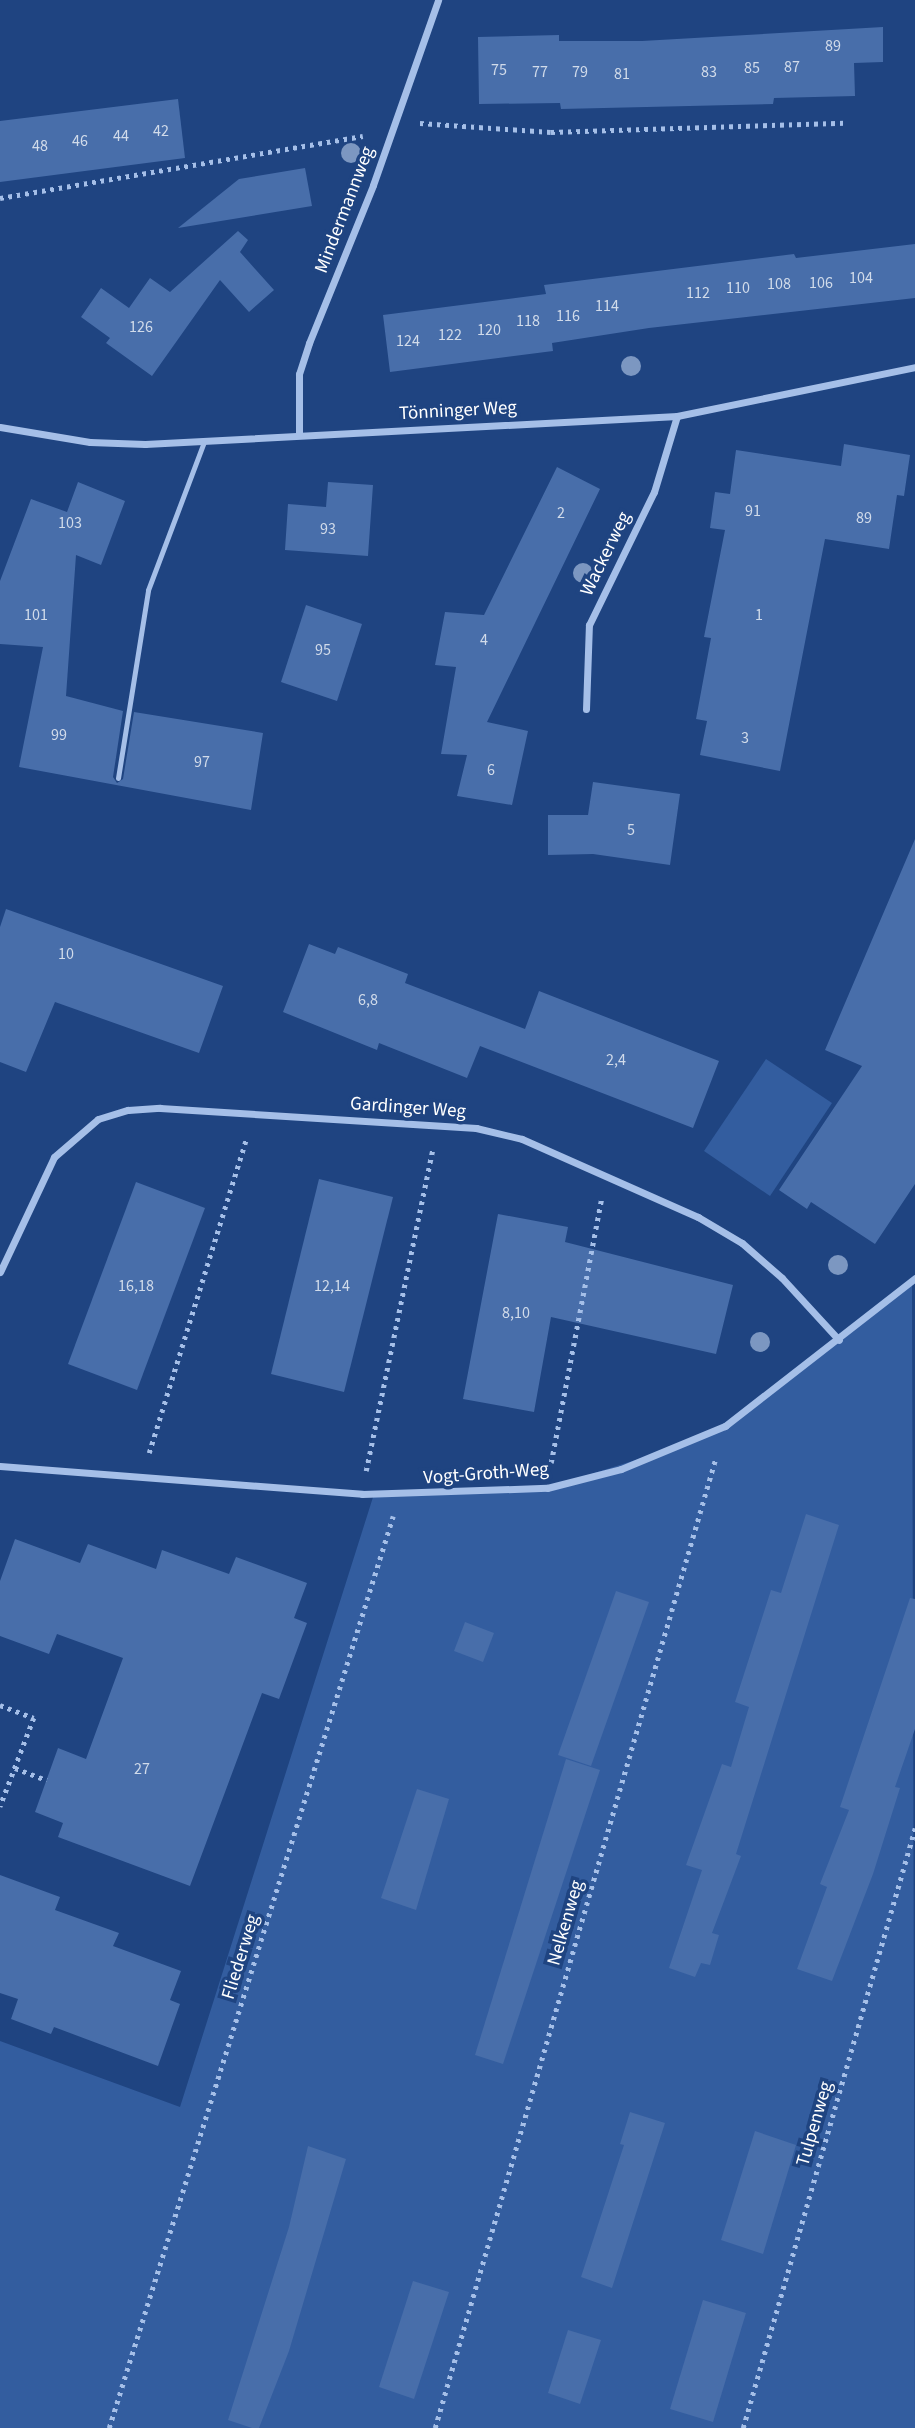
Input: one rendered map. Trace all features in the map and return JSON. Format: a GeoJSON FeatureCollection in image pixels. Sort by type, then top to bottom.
{"type":"FeatureCollection","features":[{"type":"Feature","properties":{"kind":"street","name":"Mindermannweg"},"geometry":{"type":"LineString","coordinates":[[299,434],[299,374],[373,185],[438,0]]}},
{"type":"Feature","properties":{"kind":"street","name":"Tönninger Weg"},"geometry":{"type":"LineString","coordinates":[[0,427],[90,442],[204,442],[299,434],[677,416],[915,367]]}},
{"type":"Feature","properties":{"kind":"street","name":"Wackerweg"},"geometry":{"type":"LineString","coordinates":[[586,709],[589,625],[654,492],[677,416]]}},
{"type":"Feature","properties":{"kind":"street","name":"Gardinger Weg"},"geometry":{"type":"LineString","coordinates":[[0,1272],[54,1157],[98,1119],[128,1110],[160,1108],[477,1128],[522,1139],[605,1175],[742,1243],[782,1278],[839,1340]]}},
{"type":"Feature","properties":{"kind":"street","name":"Vogt-Groth-Weg"},"geometry":{"type":"LineString","coordinates":[[0,1466],[362,1494],[400,1495],[547,1488],[621,1469],[725,1426],[914,1282]]}},
{"type":"Feature","properties":{"kind":"lane"},"geometry":{"type":"LineString","coordinates":[[118,778],[148,590],[204,442]]}},
{"type":"Feature","properties":{"kind":"path"},"geometry":{"type":"LineString","coordinates":[[420,123],[551,132],[845,123]]}},
{"type":"Feature","properties":{"kind":"path"},"geometry":{"type":"LineString","coordinates":[[0,198],[371,134]]}},
{"type":"Feature","properties":{"kind":"path"},"geometry":{"type":"LineString","coordinates":[[141,1477],[254,1114]]}},
{"type":"Feature","properties":{"kind":"path"},"geometry":{"type":"LineString","coordinates":[[362,1494],[437,1126]]}},
{"type":"Feature","properties":{"kind":"path"},"geometry":{"type":"LineString","coordinates":[[547,1488],[605,1175]]}},
{"type":"Feature","properties":{"kind":"path","name":"Nelkenweg"},"geometry":{"type":"LineString","coordinates":[[435,2428],[725,1426]]}},
{"type":"Feature","properties":{"kind":"path","name":"Fliederweg"},"geometry":{"type":"LineString","coordinates":[[109,2428],[400,1495]]}},
{"type":"Feature","properties":{"kind":"path"},"geometry":{"type":"LineString","coordinates":[[0,1705],[34,1718],[0,1807]]}},
{"type":"Feature","properties":{"kind":"path"},"geometry":{"type":"LineString","coordinates":[[15,1768],[47,1780]]}},
{"type":"Feature","properties":{"kind":"path","name":"Tulpenweg"},"geometry":{"type":"LineString","coordinates":[[743,2428],[915,1828]]}},
{"type":"Feature","properties":{"kind":"shaded area"},"geometry":{"type":"Polygon","coordinates":[[[766,1059],[832,1103],[770,1196],[704,1151],[766,1059]]]}},
{"type":"Feature","properties":{"kind":"shaded area"},"geometry":{"type":"Polygon","coordinates":[[[912,1282],[915,2428],[0,2428],[0,2041],[180,2107],[374,1494],[550,1487],[683,1445],[725,1426],[912,1282]]]}},
{"type":"Feature","properties":{"kind":"building"},"geometry":{"type":"Polygon","coordinates":[[[883,27],[883,62],[854,63],[855,96],[774,98],[773,104],[561,109],[560,103],[479,104],[478,37],[559,35],[559,41],[642,41],[883,27]]]}},
{"type":"Feature","properties":{"kind":"building"},"geometry":{"type":"Polygon","coordinates":[[[178,99],[185,158],[0,182],[0,121],[178,99]]]}},
{"type":"Feature","properties":{"kind":"building"},"geometry":{"type":"Polygon","coordinates":[[[305,168],[312,206],[178,228],[239,179],[305,168]]]}},
{"type":"Feature","properties":{"kind":"building"},"geometry":{"type":"Polygon","coordinates":[[[238,231],[248,240],[240,252],[274,290],[249,312],[220,280],[152,376],[106,343],[110,338],[81,317],[101,288],[129,308],[150,278],[170,292],[238,231]]]}},
{"type":"Feature","properties":{"kind":"building"},"geometry":{"type":"Polygon","coordinates":[[[915,244],[915,298],[649,328],[552,343],[553,351],[390,372],[383,315],[546,294],[544,285],[794,254],[796,258],[915,244]]]}},
{"type":"Feature","properties":{"kind":"building"},"geometry":{"type":"Polygon","coordinates":[[[844,444],[910,455],[904,496],[897,495],[889,549],[825,539],[780,771],[700,755],[707,721],[696,719],[711,638],[704,637],[725,530],[710,528],[715,492],[730,494],[736,450],[841,466],[844,444]]]}},
{"type":"Feature","properties":{"kind":"building"},"geometry":{"type":"Polygon","coordinates":[[[557,467],[600,489],[487,722],[528,731],[512,805],[457,796],[467,755],[441,754],[456,667],[435,665],[445,612],[484,615],[557,467]]]}},
{"type":"Feature","properties":{"kind":"building"},"geometry":{"type":"Polygon","coordinates":[[[78,482],[125,501],[101,565],[76,555],[66,696],[123,711],[113,777],[117,783],[123,779],[134,712],[263,733],[251,810],[19,767],[43,647],[0,644],[0,581],[31,499],[67,512],[78,482]]]}},
{"type":"Feature","properties":{"kind":"building"},"geometry":{"type":"Polygon","coordinates":[[[328,482],[373,485],[368,556],[285,550],[288,504],[326,507],[328,482]]]}},
{"type":"Feature","properties":{"kind":"building"},"geometry":{"type":"Polygon","coordinates":[[[306,605],[362,624],[337,701],[281,682],[306,605]]]}},
{"type":"Feature","properties":{"kind":"building"},"geometry":{"type":"Polygon","coordinates":[[[593,782],[680,794],[670,865],[593,854],[548,855],[548,815],[588,815],[593,782]]]}},
{"type":"Feature","properties":{"kind":"building"},"geometry":{"type":"Polygon","coordinates":[[[915,839],[915,1184],[875,1244],[811,1202],[807,1209],[779,1190],[862,1066],[825,1050],[915,839]]]}},
{"type":"Feature","properties":{"kind":"building"},"geometry":{"type":"Polygon","coordinates":[[[6,909],[223,986],[199,1053],[55,1002],[26,1072],[0,1062],[0,927],[6,909]]]}},
{"type":"Feature","properties":{"kind":"building"},"geometry":{"type":"Polygon","coordinates":[[[309,944],[335,954],[338,947],[408,974],[405,983],[525,1029],[539,991],[719,1061],[693,1128],[480,1046],[467,1078],[379,1043],[377,1050],[283,1012],[309,944]]]}},
{"type":"Feature","properties":{"kind":"building"},"geometry":{"type":"Polygon","coordinates":[[[319,1179],[393,1197],[344,1392],[271,1374],[319,1179]]]}},
{"type":"Feature","properties":{"kind":"building"},"geometry":{"type":"Polygon","coordinates":[[[136,1182],[205,1208],[137,1390],[68,1364],[136,1182]]]}},
{"type":"Feature","properties":{"kind":"building"},"geometry":{"type":"Polygon","coordinates":[[[498,1214],[568,1227],[565,1242],[733,1285],[716,1354],[551,1317],[534,1412],[463,1399],[498,1214]]]}},
{"type":"Feature","properties":{"kind":"building"},"geometry":{"type":"Polygon","coordinates":[[[806,1514],[839,1525],[736,1854],[741,1856],[712,1933],[719,1935],[710,1965],[701,1963],[695,1977],[669,1968],[702,1870],[686,1865],[722,1764],[731,1767],[749,1707],[735,1702],[771,1590],[781,1593],[806,1514]]]}},
{"type":"Feature","properties":{"kind":"building"},"geometry":{"type":"Polygon","coordinates":[[[15,1539],[80,1563],[88,1544],[156,1569],[162,1550],[229,1574],[236,1557],[307,1583],[294,1618],[307,1623],[279,1699],[262,1693],[190,1886],[58,1837],[63,1823],[35,1812],[58,1748],[86,1759],[123,1658],[57,1634],[49,1654],[0,1636],[0,1581],[15,1539]]]}},
{"type":"Feature","properties":{"kind":"building"},"geometry":{"type":"Polygon","coordinates":[[[616,1591],[649,1602],[591,1766],[558,1755],[616,1591]]]}},
{"type":"Feature","properties":{"kind":"building"},"geometry":{"type":"Polygon","coordinates":[[[910,1598],[915,1599],[915,1729],[895,1787],[900,1788],[873,1874],[832,1981],[797,1969],[827,1887],[820,1884],[849,1810],[840,1807],[910,1598]]]}},
{"type":"Feature","properties":{"kind":"building"},"geometry":{"type":"Polygon","coordinates":[[[465,1622],[494,1633],[483,1662],[454,1651],[465,1622]]]}},
{"type":"Feature","properties":{"kind":"building"},"geometry":{"type":"Polygon","coordinates":[[[566,1759],[600,1770],[503,2064],[475,2055],[566,1759]]]}},
{"type":"Feature","properties":{"kind":"building"},"geometry":{"type":"Polygon","coordinates":[[[417,1789],[449,1799],[416,1910],[381,1898],[417,1789]]]}},
{"type":"Feature","properties":{"kind":"building"},"geometry":{"type":"Polygon","coordinates":[[[0,1875],[60,1897],[55,1910],[119,1933],[113,1946],[181,1971],[170,2000],[180,2004],[158,2066],[54,2027],[51,2034],[11,2019],[18,1999],[0,1993],[0,1875]]]}},
{"type":"Feature","properties":{"kind":"building"},"geometry":{"type":"Polygon","coordinates":[[[630,2112],[665,2123],[612,2288],[581,2277],[624,2145],[620,2144],[630,2112]]]}},
{"type":"Feature","properties":{"kind":"building"},"geometry":{"type":"Polygon","coordinates":[[[755,2131],[796,2145],[763,2254],[721,2240],[755,2131]]]}},
{"type":"Feature","properties":{"kind":"building"},"geometry":{"type":"Polygon","coordinates":[[[308,2146],[346,2159],[289,2351],[259,2428],[252,2428],[228,2420],[289,2227],[308,2146]]]}},
{"type":"Feature","properties":{"kind":"building"},"geometry":{"type":"Polygon","coordinates":[[[413,2281],[449,2292],[414,2399],[379,2387],[413,2281]]]}},
{"type":"Feature","properties":{"kind":"building"},"geometry":{"type":"Polygon","coordinates":[[[703,2300],[746,2313],[713,2422],[670,2409],[703,2300]]]}},
{"type":"Feature","properties":{"kind":"building"},"geometry":{"type":"Polygon","coordinates":[[[568,2330],[601,2340],[580,2404],[548,2393],[568,2330]]]}}]}
